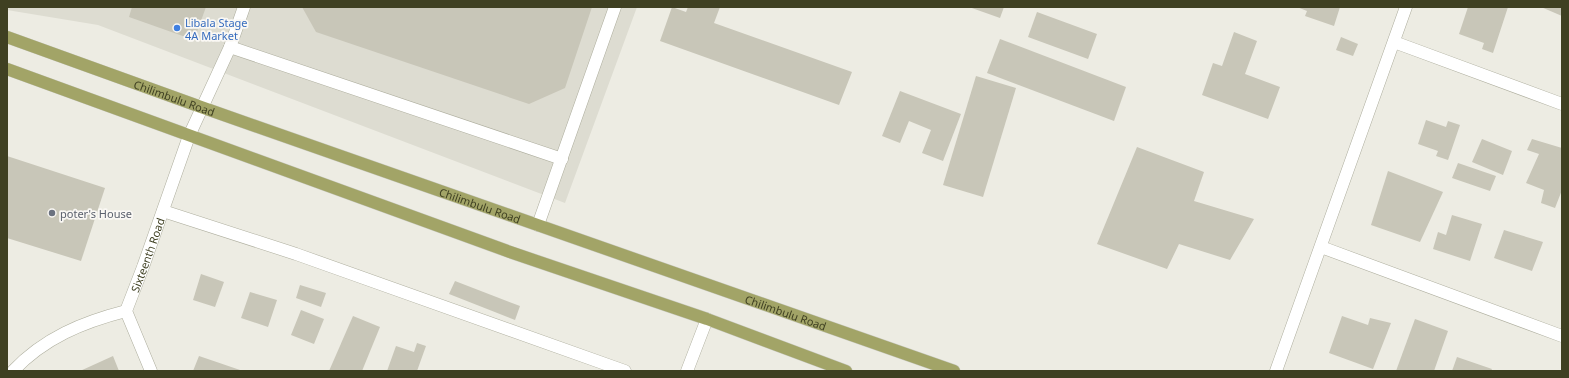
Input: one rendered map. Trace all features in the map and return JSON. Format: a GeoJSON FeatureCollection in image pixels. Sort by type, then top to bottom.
{"type":"FeatureCollection","features":[{"type":"Feature","properties":{"kind":"main road","name":"Chilimbulu Road"},"geometry":{"type":"LineString","coordinates":[[7,38],[954,371]]}},
{"type":"Feature","properties":{"kind":"main road"},"geometry":{"type":"LineString","coordinates":[[7,69],[510,252],[706,319],[846,371]]}},
{"type":"Feature","properties":{"kind":"street","name":"Sixteenth Road"},"geometry":{"type":"LineString","coordinates":[[126,311],[144,267],[189,136],[230,46],[244,7]]}},
{"type":"Feature","properties":{"kind":"street"},"geometry":{"type":"LineString","coordinates":[[538,225],[615,7]]}},
{"type":"Feature","properties":{"kind":"street"},"geometry":{"type":"LineString","coordinates":[[1276,371],[1406,7]]}},
{"type":"Feature","properties":{"kind":"street"},"geometry":{"type":"LineString","coordinates":[[1394,42],[1562,104]]}},
{"type":"Feature","properties":{"kind":"street"},"geometry":{"type":"LineString","coordinates":[[230,46],[562,159]]}},
{"type":"Feature","properties":{"kind":"street"},"geometry":{"type":"LineString","coordinates":[[163,211],[296,254],[625,371]]}},
{"type":"Feature","properties":{"kind":"street"},"geometry":{"type":"LineString","coordinates":[[1321,247],[1562,336]]}},
{"type":"Feature","properties":{"kind":"street"},"geometry":{"type":"LineString","coordinates":[[13,371],[27,356],[62,333],[101,317],[126,311],[151,371]]}},
{"type":"Feature","properties":{"kind":"street"},"geometry":{"type":"LineString","coordinates":[[686,371],[706,319]]}},
{"type":"Feature","properties":{"kind":"shaded area"},"geometry":{"type":"Polygon","coordinates":[[[7,7],[637,7],[565,203],[98,25],[7,10],[7,7]]]}},
{"type":"Feature","properties":{"kind":"building"},"geometry":{"type":"Polygon","coordinates":[[[132,7],[206,7],[194,40],[129,17],[132,7]]]}},
{"type":"Feature","properties":{"kind":"building"},"geometry":{"type":"Polygon","coordinates":[[[302,7],[592,7],[565,88],[529,104],[316,32],[302,7]]]}},
{"type":"Feature","properties":{"kind":"building"},"geometry":{"type":"Polygon","coordinates":[[[672,7],[686,12],[688,7],[720,7],[714,23],[852,72],[839,105],[660,41],[672,7]]]}},
{"type":"Feature","properties":{"kind":"building"},"geometry":{"type":"Polygon","coordinates":[[[969,7],[1004,7],[1000,18],[969,7]]]}},
{"type":"Feature","properties":{"kind":"building"},"geometry":{"type":"Polygon","coordinates":[[[1297,7],[1340,7],[1334,26],[1305,16],[1307,11],[1297,7]]]}},
{"type":"Feature","properties":{"kind":"building"},"geometry":{"type":"Polygon","coordinates":[[[1468,7],[1508,7],[1493,53],[1482,49],[1484,43],[1459,34],[1468,7]]]}},
{"type":"Feature","properties":{"kind":"building"},"geometry":{"type":"Polygon","coordinates":[[[1541,7],[1562,7],[1562,16],[1541,7]]]}},
{"type":"Feature","properties":{"kind":"building"},"geometry":{"type":"Polygon","coordinates":[[[1037,12],[1097,34],[1088,59],[1028,37],[1037,12]]]}},
{"type":"Feature","properties":{"kind":"building"},"geometry":{"type":"Polygon","coordinates":[[[1234,32],[1257,41],[1245,74],[1280,87],[1268,119],[1202,95],[1213,63],[1222,66],[1234,32]]]}},
{"type":"Feature","properties":{"kind":"building"},"geometry":{"type":"Polygon","coordinates":[[[1341,37],[1358,44],[1353,56],[1336,50],[1341,37]]]}},
{"type":"Feature","properties":{"kind":"building"},"geometry":{"type":"Polygon","coordinates":[[[1000,39],[1126,87],[1114,121],[987,73],[1000,39]]]}},
{"type":"Feature","properties":{"kind":"building"},"geometry":{"type":"Polygon","coordinates":[[[976,76],[1016,88],[983,197],[943,185],[976,76]]]}},
{"type":"Feature","properties":{"kind":"building"},"geometry":{"type":"Polygon","coordinates":[[[900,91],[961,114],[943,161],[922,153],[931,130],[909,121],[900,143],[882,136],[900,91]]]}},
{"type":"Feature","properties":{"kind":"building"},"geometry":{"type":"Polygon","coordinates":[[[1426,120],[1446,127],[1448,121],[1460,125],[1448,160],[1436,156],[1438,151],[1418,144],[1426,120]]]}},
{"type":"Feature","properties":{"kind":"building"},"geometry":{"type":"Polygon","coordinates":[[[1482,139],[1512,151],[1503,175],[1472,162],[1482,139]]]}},
{"type":"Feature","properties":{"kind":"building"},"geometry":{"type":"Polygon","coordinates":[[[1532,139],[1562,148],[1562,190],[1555,208],[1541,203],[1544,190],[1526,183],[1539,154],[1527,150],[1532,139]]]}},
{"type":"Feature","properties":{"kind":"building"},"geometry":{"type":"Polygon","coordinates":[[[1137,147],[1204,172],[1194,201],[1254,219],[1230,260],[1179,244],[1167,269],[1097,244],[1137,147]]]}},
{"type":"Feature","properties":{"kind":"building","name":"poter's House"},"geometry":{"type":"Polygon","coordinates":[[[7,156],[105,188],[81,261],[7,238],[7,156]]]}},
{"type":"Feature","properties":{"kind":"building"},"geometry":{"type":"Polygon","coordinates":[[[1458,163],[1496,176],[1490,191],[1452,178],[1458,163]]]}},
{"type":"Feature","properties":{"kind":"building"},"geometry":{"type":"Polygon","coordinates":[[[1388,171],[1443,192],[1420,242],[1371,225],[1388,171]]]}},
{"type":"Feature","properties":{"kind":"building"},"geometry":{"type":"Polygon","coordinates":[[[1452,215],[1482,224],[1470,261],[1433,249],[1438,232],[1446,235],[1452,215]]]}},
{"type":"Feature","properties":{"kind":"building"},"geometry":{"type":"Polygon","coordinates":[[[1504,230],[1543,242],[1532,271],[1494,258],[1504,230]]]}},
{"type":"Feature","properties":{"kind":"building"},"geometry":{"type":"Polygon","coordinates":[[[201,274],[224,282],[215,307],[193,300],[201,274]]]}},
{"type":"Feature","properties":{"kind":"building"},"geometry":{"type":"Polygon","coordinates":[[[455,281],[520,306],[515,320],[449,294],[455,281]]]}},
{"type":"Feature","properties":{"kind":"building"},"geometry":{"type":"Polygon","coordinates":[[[300,285],[326,293],[321,307],[296,298],[300,285]]]}},
{"type":"Feature","properties":{"kind":"building"},"geometry":{"type":"Polygon","coordinates":[[[250,292],[277,300],[268,327],[241,318],[250,292]]]}},
{"type":"Feature","properties":{"kind":"building"},"geometry":{"type":"Polygon","coordinates":[[[301,310],[324,319],[314,344],[291,335],[301,310]]]}},
{"type":"Feature","properties":{"kind":"building"},"geometry":{"type":"Polygon","coordinates":[[[353,316],[380,327],[362,371],[329,371],[353,316]]]}},
{"type":"Feature","properties":{"kind":"building"},"geometry":{"type":"Polygon","coordinates":[[[1342,316],[1368,325],[1370,318],[1391,323],[1373,369],[1329,353],[1342,316]]]}},
{"type":"Feature","properties":{"kind":"building"},"geometry":{"type":"Polygon","coordinates":[[[1415,319],[1448,331],[1434,371],[1396,371],[1415,319]]]}},
{"type":"Feature","properties":{"kind":"building"},"geometry":{"type":"Polygon","coordinates":[[[417,343],[426,346],[417,371],[387,371],[396,346],[414,352],[417,343]]]}},
{"type":"Feature","properties":{"kind":"building"},"geometry":{"type":"Polygon","coordinates":[[[113,356],[119,371],[80,371],[113,356]]]}},
{"type":"Feature","properties":{"kind":"building"},"geometry":{"type":"Polygon","coordinates":[[[199,356],[243,371],[193,371],[199,356]]]}},
{"type":"Feature","properties":{"kind":"building"},"geometry":{"type":"Polygon","coordinates":[[[1457,357],[1492,369],[1491,371],[1452,371],[1457,357]]]}},
{"type":"Feature","properties":{"kind":"place","name":"Libala Stage 4A Market"},"geometry":{"type":"Point","coordinates":[177,28]}},
{"type":"Feature","properties":{"kind":"place","name":"poter's House"},"geometry":{"type":"Point","coordinates":[52,213]}}]}
